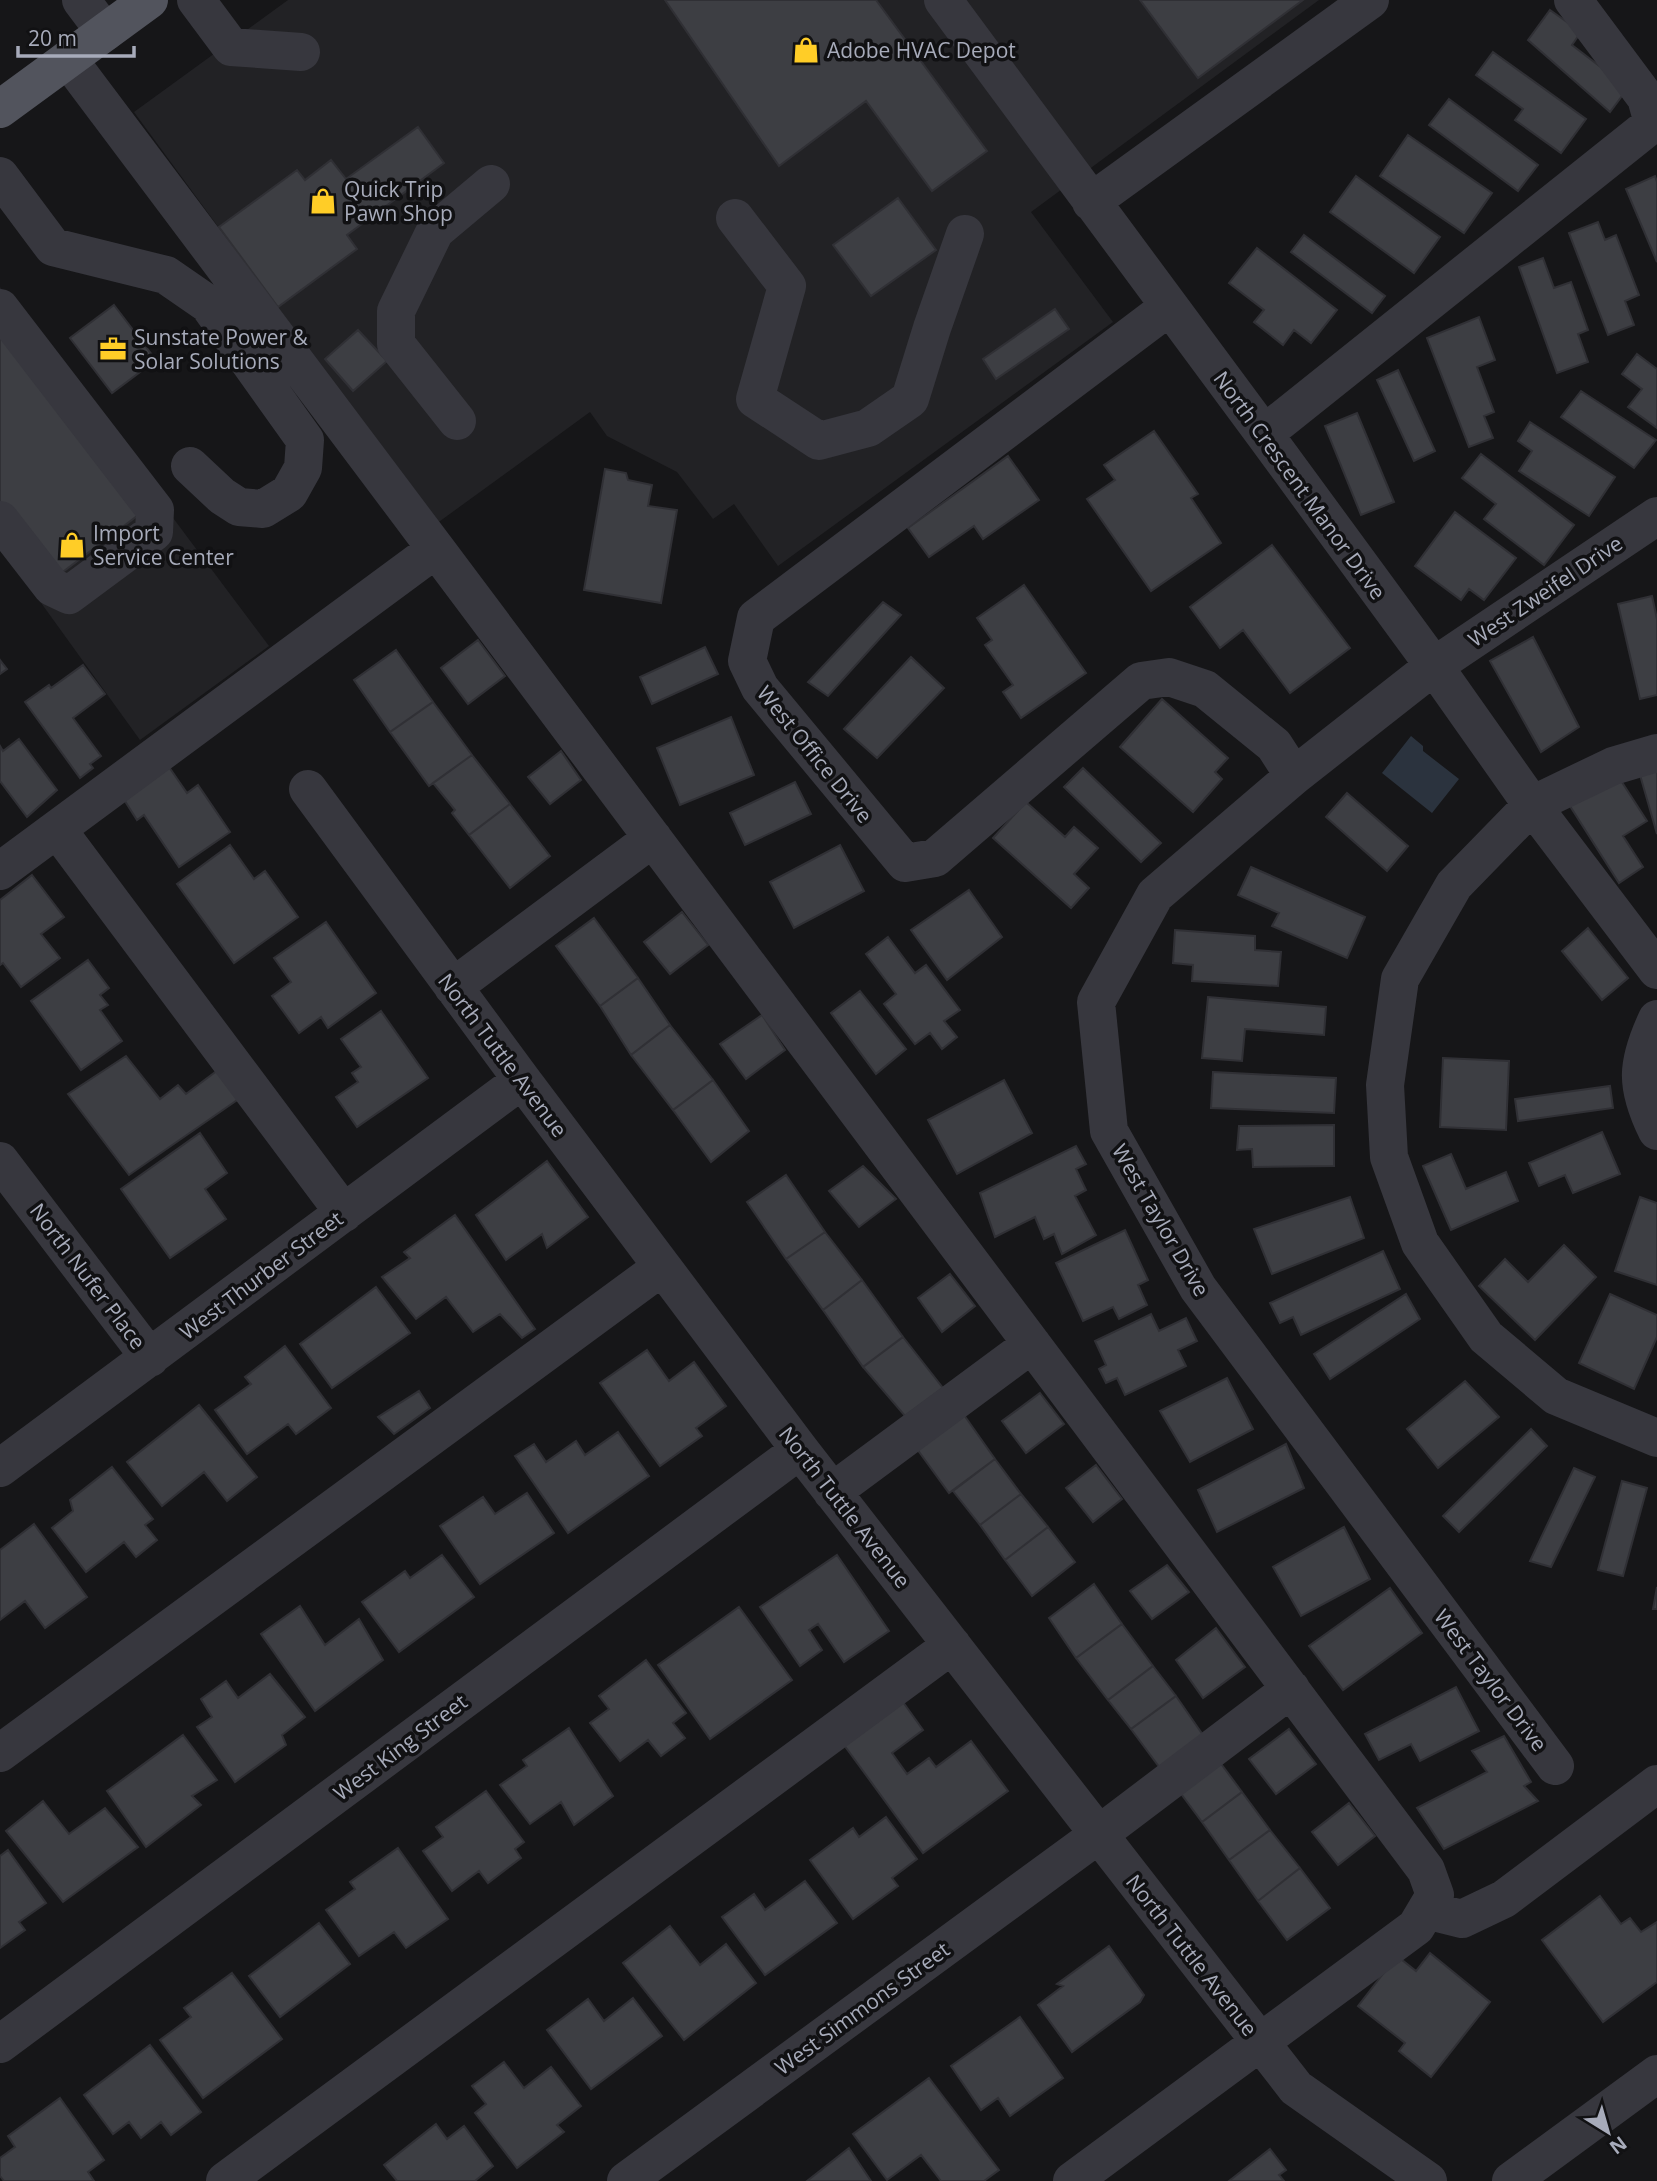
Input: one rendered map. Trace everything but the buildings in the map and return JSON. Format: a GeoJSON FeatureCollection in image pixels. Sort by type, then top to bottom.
{"type":"FeatureCollection","features":[{"type":"Feature","properties":{"kind":"main road"},"geometry":{"type":"LineString","coordinates":[[0,109],[149,0]]}},
{"type":"Feature","properties":{"kind":"street"},"geometry":{"type":"LineString","coordinates":[[81,0],[106,32]]}},
{"type":"Feature","properties":{"kind":"street"},"geometry":{"type":"LineString","coordinates":[[196,0],[231,47],[301,52]]}},
{"type":"Feature","properties":{"kind":"street","name":"North Crescent Manor Drive"},"geometry":{"type":"LineString","coordinates":[[943,0],[1264,433],[1532,805],[1657,970]]}},
{"type":"Feature","properties":{"kind":"street"},"geometry":{"type":"LineString","coordinates":[[1091,202],[1370,0]]}},
{"type":"Feature","properties":{"kind":"street"},"geometry":{"type":"LineString","coordinates":[[1264,433],[1653,123],[1646,98],[1573,0]]}},
{"type":"Feature","properties":{"kind":"street"},"geometry":{"type":"LineString","coordinates":[[1604,0],[1657,71]]}},
{"type":"Feature","properties":{"kind":"street"},"geometry":{"type":"LineString","coordinates":[[68,59],[1426,1870],[1435,1895],[1416,1927],[1072,2181]]}},
{"type":"Feature","properties":{"kind":"street"},"geometry":{"type":"LineString","coordinates":[[0,177],[53,247],[166,275],[208,304],[304,440],[303,468],[289,493],[262,509],[239,507],[222,496],[190,466]]}},
{"type":"Feature","properties":{"kind":"street"},"geometry":{"type":"LineString","coordinates":[[457,421],[396,344],[396,312],[435,231],[491,184]]}},
{"type":"Feature","properties":{"kind":"street"},"geometry":{"type":"LineString","coordinates":[[735,218],[787,286],[755,399],[819,441],[868,428],[910,399],[965,234]]}},
{"type":"Feature","properties":{"kind":"street","name":"West Office Drive"},"geometry":{"type":"LineString","coordinates":[[1169,307],[756,618],[747,661],[760,688],[905,863],[935,858],[1141,681],[1169,677],[1205,689],[1274,745],[1294,776]]}},
{"type":"Feature","properties":{"kind":"street"},"geometry":{"type":"LineString","coordinates":[[0,308],[155,510],[154,532],[69,595],[52,587],[0,520]]}},
{"type":"Feature","properties":{"kind":"street","name":"West Zweifel Drive"},"geometry":{"type":"LineString","coordinates":[[1434,666],[1657,516]]}},
{"type":"Feature","properties":{"kind":"street"},"geometry":{"type":"LineString","coordinates":[[0,871],[436,549]]}},
{"type":"Feature","properties":{"kind":"street","name":"West Taylor Drive"},"geometry":{"type":"LineString","coordinates":[[1434,666],[1294,776],[1155,895],[1096,1002],[1109,1131],[1198,1288],[1555,1766]]}},
{"type":"Feature","properties":{"kind":"street"},"geometry":{"type":"LineString","coordinates":[[1657,753],[1613,766],[1532,805],[1454,885],[1400,979],[1385,1085],[1389,1157],[1420,1243],[1486,1337],[1556,1396],[1657,1438]]}},
{"type":"Feature","properties":{"kind":"street","name":"North Tuttle Avenue"},"geometry":{"type":"LineString","coordinates":[[308,789],[800,1450],[1296,2088],[1428,2181]]}},
{"type":"Feature","properties":{"kind":"street"},"geometry":{"type":"LineString","coordinates":[[57,829],[344,1213]]}},
{"type":"Feature","properties":{"kind":"street"},"geometry":{"type":"LineString","coordinates":[[453,987],[653,838]]}},
{"type":"Feature","properties":{"kind":"street"},"geometry":{"type":"LineString","coordinates":[[1657,1019],[1644,1046],[1640,1076],[1644,1105],[1657,1131]]}},
{"type":"Feature","properties":{"kind":"street","name":"West Thurber Street"},"geometry":{"type":"LineString","coordinates":[[0,1468],[522,1080]]}},
{"type":"Feature","properties":{"kind":"street","name":"North Nufer Place"},"geometry":{"type":"LineString","coordinates":[[0,1161],[150,1358]]}},
{"type":"Feature","properties":{"kind":"street"},"geometry":{"type":"LineString","coordinates":[[0,1753],[662,1267]]}},
{"type":"Feature","properties":{"kind":"street"},"geometry":{"type":"LineString","coordinates":[[832,1492],[1032,1344]]}},
{"type":"Feature","properties":{"kind":"street","name":"West King Street"},"geometry":{"type":"LineString","coordinates":[[0,2044],[800,1450]]}},
{"type":"Feature","properties":{"kind":"street"},"geometry":{"type":"LineString","coordinates":[[225,2181],[952,1645]]}},
{"type":"Feature","properties":{"kind":"street","name":"West Simmons Street"},"geometry":{"type":"LineString","coordinates":[[625,2181],[1098,1835],[1291,1689]]}},
{"type":"Feature","properties":{"kind":"street"},"geometry":{"type":"LineString","coordinates":[[1426,1910],[1462,1919],[1504,1899],[1657,1784]]}},
{"type":"Feature","properties":{"kind":"street"},"geometry":{"type":"LineString","coordinates":[[1511,2181],[1657,2074]]}},
{"type":"Feature","properties":{"kind":"shaded area"},"geometry":{"type":"Polygon","coordinates":[[[288,0],[1319,0],[1031,212],[1113,322],[778,566],[734,504],[713,519],[677,472],[607,436],[590,412],[436,524],[134,112],[288,0]]]}},
{"type":"Feature","properties":{"kind":"shaded area"},"geometry":{"type":"Polygon","coordinates":[[[0,287],[269,646],[140,740],[0,546],[0,287]]]}},
{"type":"Feature","properties":{"kind":"water"},"geometry":{"type":"Polygon","coordinates":[[[1411,736],[1423,746],[1423,751],[1459,779],[1432,813],[1382,773],[1411,736]]]}},
{"type":"Feature","properties":{"kind":"place","name":"Adobe HVAC Depot"},"geometry":{"type":"Point","coordinates":[806,50]}},
{"type":"Feature","properties":{"kind":"place","name":"Quick Trip Pawn Shop"},"geometry":{"type":"Point","coordinates":[323,201]}},
{"type":"Feature","properties":{"kind":"place","name":"Sunstate Power & Solar Solutions"},"geometry":{"type":"Point","coordinates":[113,349]}},
{"type":"Feature","properties":{"kind":"place","name":"Import Service Center"},"geometry":{"type":"Point","coordinates":[72,545]}}]}
